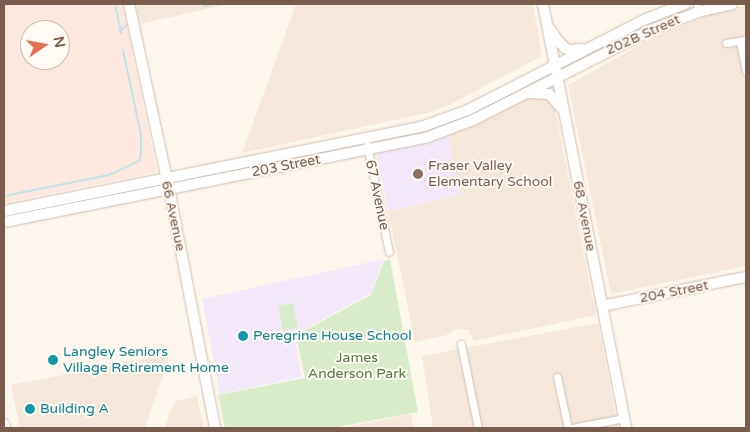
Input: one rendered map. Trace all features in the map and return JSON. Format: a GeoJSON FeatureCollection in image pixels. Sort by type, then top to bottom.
{"type":"FeatureCollection","features":[{"type":"Feature","properties":{"kind":"main road","name":"66 Avenue"},"geometry":{"type":"LineString","coordinates":[[129,4],[215,428]]}},
{"type":"Feature","properties":{"kind":"main road","name":"68 Avenue"},"geometry":{"type":"LineString","coordinates":[[543,4],[625,423]]}},
{"type":"Feature","properties":{"kind":"main road","name":"202B Street"},"geometry":{"type":"LineString","coordinates":[[555,65],[646,19],[685,4]]}},
{"type":"Feature","properties":{"kind":"main road","name":"202B Street"},"geometry":{"type":"LineString","coordinates":[[558,77],[698,8],[732,4]]}},
{"type":"Feature","properties":{"kind":"main road"},"geometry":{"type":"LineString","coordinates":[[546,19],[552,33],[565,48],[579,50],[592,46]]}},
{"type":"Feature","properties":{"kind":"main road","name":"203 Street"},"geometry":{"type":"LineString","coordinates":[[4,222],[366,138],[406,131],[475,106],[555,65]]}},
{"type":"Feature","properties":{"kind":"main road","name":"203 Street"},"geometry":{"type":"LineString","coordinates":[[4,211],[408,142],[447,131],[558,77]]}},
{"type":"Feature","properties":{"kind":"main road"},"geometry":{"type":"LineString","coordinates":[[527,93],[549,94],[565,113]]}},
{"type":"Feature","properties":{"kind":"main road","name":"204 Street"},"geometry":{"type":"LineString","coordinates":[[602,306],[746,277]]}},
{"type":"Feature","properties":{"kind":"street"},"geometry":{"type":"LineString","coordinates":[[726,44],[743,40],[746,70]]}},
{"type":"Feature","properties":{"kind":"street","name":"67 Avenue"},"geometry":{"type":"LineString","coordinates":[[366,138],[389,252]]}},
{"type":"Feature","properties":{"kind":"street"},"geometry":{"type":"LineString","coordinates":[[461,344],[478,428]]}},
{"type":"Feature","properties":{"kind":"street"},"geometry":{"type":"LineString","coordinates":[[557,377],[568,428]]}},
{"type":"Feature","properties":{"kind":"street"},"geometry":{"type":"LineString","coordinates":[[572,428],[625,423]]}},
{"type":"Feature","properties":{"kind":"shaded area"},"geometry":{"type":"Polygon","coordinates":[[[4,4],[122,4],[157,172],[4,203],[4,4]]]}},
{"type":"Feature","properties":{"kind":"shaded area"},"geometry":{"type":"Polygon","coordinates":[[[136,4],[229,4],[139,24],[136,4]]]}},
{"type":"Feature","properties":{"kind":"shaded area"},"geometry":{"type":"Polygon","coordinates":[[[296,4],[533,4],[542,56],[447,106],[427,113],[242,153],[296,4]]]}},
{"type":"Feature","properties":{"kind":"shaded area"},"geometry":{"type":"Polygon","coordinates":[[[746,5],[746,266],[611,294],[568,85],[656,36],[715,12],[746,5]]]}},
{"type":"Feature","properties":{"kind":"shaded area"},"geometry":{"type":"Polygon","coordinates":[[[528,96],[541,96],[551,102],[555,109],[596,315],[474,341],[469,330],[458,328],[447,335],[415,342],[388,211],[460,195],[448,134],[480,123],[528,96]]]}},
{"type":"Feature","properties":{"kind":"shaded area","name":"Fraser Valley Elementary School"},"geometry":{"type":"Polygon","coordinates":[[[448,134],[460,195],[388,211],[376,153],[421,143],[448,134]]]}},
{"type":"Feature","properties":{"kind":"shaded area"},"geometry":{"type":"Polygon","coordinates":[[[384,259],[371,293],[294,335],[302,377],[220,394],[202,299],[384,259]]]}},
{"type":"Feature","properties":{"kind":"shaded area"},"geometry":{"type":"Polygon","coordinates":[[[598,323],[618,428],[433,428],[422,356],[598,323]]]}},
{"type":"Feature","properties":{"kind":"shaded area"},"geometry":{"type":"Polygon","coordinates":[[[170,354],[145,428],[20,428],[11,385],[170,354]]]}},
{"type":"Feature","properties":{"kind":"shaded area"},"geometry":{"type":"Polygon","coordinates":[[[197,396],[204,428],[165,428],[170,410],[176,401],[197,396]]]}},
{"type":"Feature","properties":{"kind":"shaded area"},"geometry":{"type":"Polygon","coordinates":[[[411,414],[414,428],[341,428],[411,414]]]}},
{"type":"Feature","properties":{"kind":"green space","name":"James Anderson Park"},"geometry":{"type":"Polygon","coordinates":[[[390,259],[418,412],[332,428],[225,428],[218,395],[305,378],[296,335],[371,295],[384,261],[390,259]]]}},
{"type":"Feature","properties":{"kind":"green space"},"geometry":{"type":"Polygon","coordinates":[[[293,303],[298,328],[283,330],[278,306],[293,303]]]}},
{"type":"Feature","properties":{"kind":"waterway"},"geometry":{"type":"LineString","coordinates":[[115,4],[121,33]]}},
{"type":"Feature","properties":{"kind":"waterway"},"geometry":{"type":"LineString","coordinates":[[204,6],[214,4]]}},
{"type":"Feature","properties":{"kind":"waterway"},"geometry":{"type":"LineString","coordinates":[[120,31],[127,25]]}},
{"type":"Feature","properties":{"kind":"waterway"},"geometry":{"type":"LineString","coordinates":[[4,196],[109,175],[139,161],[141,135],[123,50]]}},
{"type":"Feature","properties":{"kind":"place","name":"Fraser Valley Elementary School"},"geometry":{"type":"Point","coordinates":[418,174]}},
{"type":"Feature","properties":{"kind":"place","name":"Peregrine House School"},"geometry":{"type":"Point","coordinates":[243,336]}},
{"type":"Feature","properties":{"kind":"place","name":"Langley Seniors Village Retirement Home"},"geometry":{"type":"Point","coordinates":[53,360]}},
{"type":"Feature","properties":{"kind":"place","name":"Building A"},"geometry":{"type":"Point","coordinates":[30,409]}}]}
